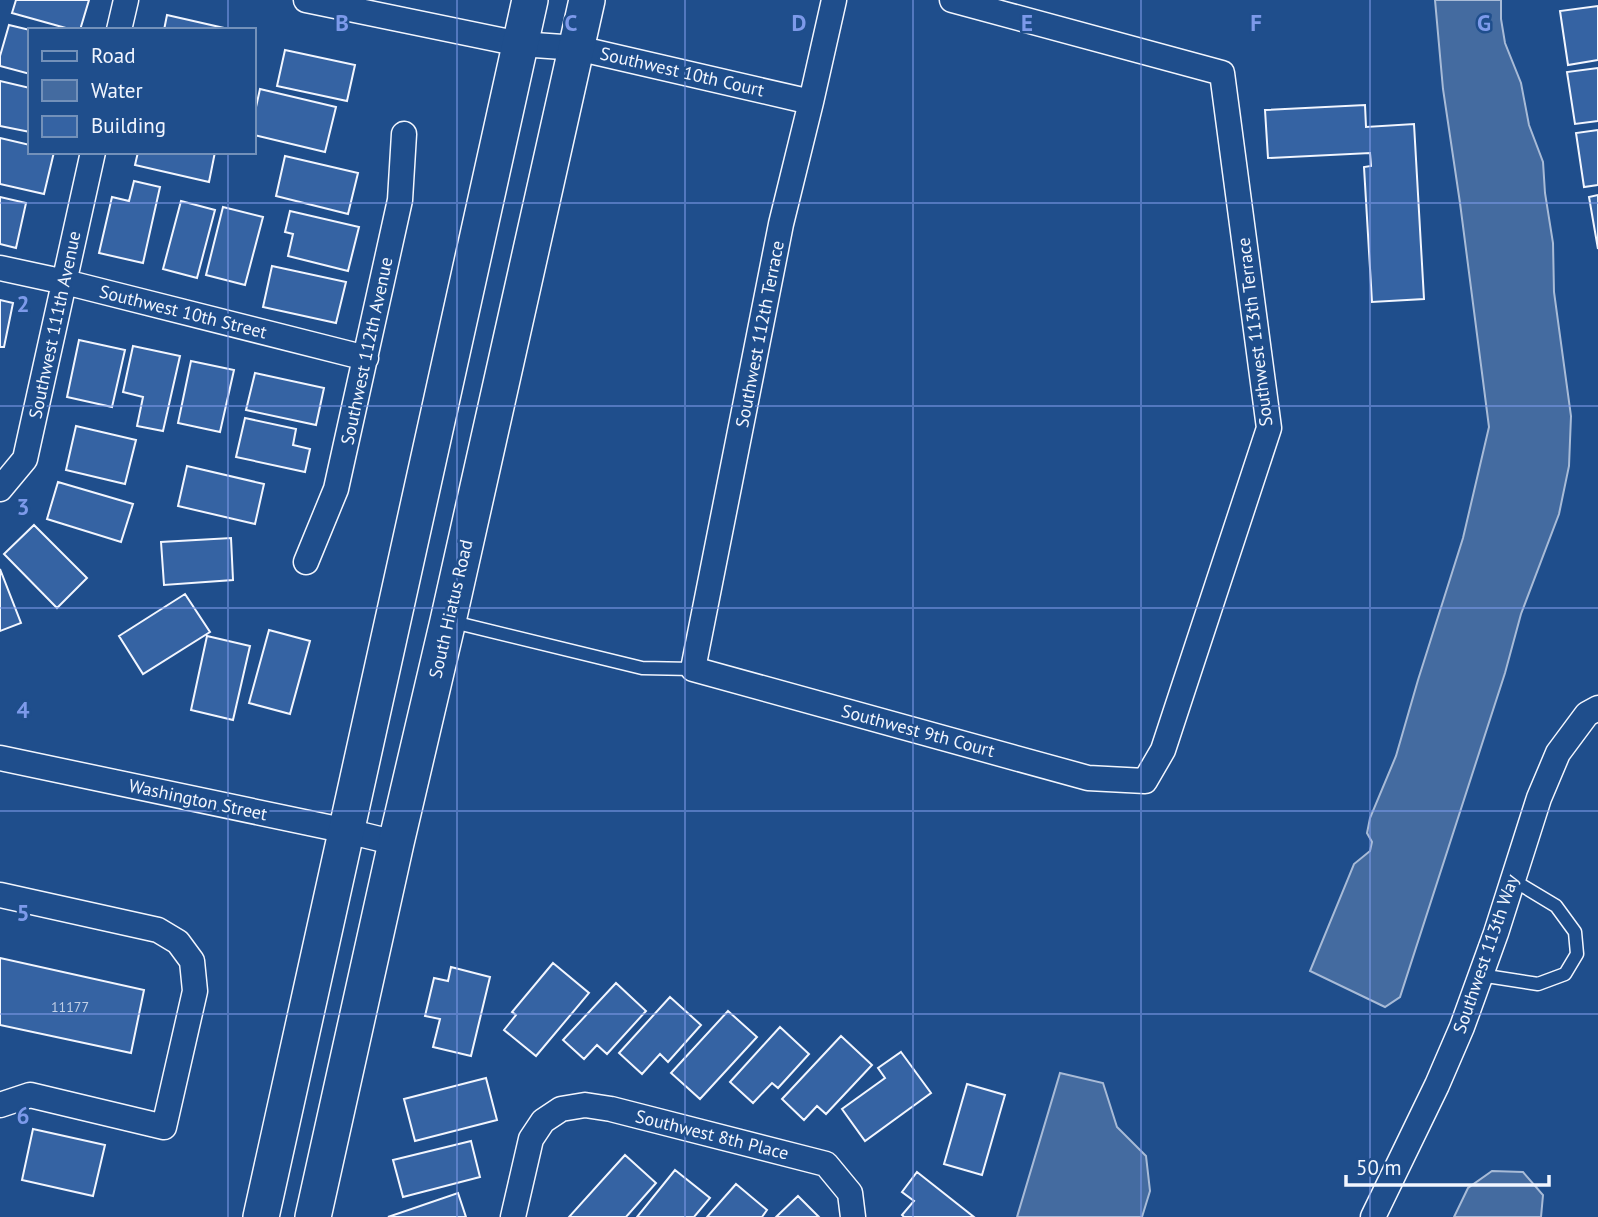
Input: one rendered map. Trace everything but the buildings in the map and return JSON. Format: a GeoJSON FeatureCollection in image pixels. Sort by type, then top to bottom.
{"type":"FeatureCollection","features":[{"type":"Feature","properties":{"kind":"main road"},"geometry":{"type":"LineString","coordinates":[[261,1217],[530,0]]}},
{"type":"Feature","properties":{"kind":"main road","name":"South Hiatus Road"},"geometry":{"type":"LineString","coordinates":[[313,1217],[587,0]]}},
{"type":"Feature","properties":{"kind":"street"},"geometry":{"type":"LineString","coordinates":[[119,28],[126,0]]}},
{"type":"Feature","properties":{"kind":"street","name":"Southwest 10th Court"},"geometry":{"type":"LineString","coordinates":[[306,0],[520,44],[577,48],[811,102]]}},
{"type":"Feature","properties":{"kind":"street","name":"Southwest 112th Terrace"},"geometry":{"type":"LineString","coordinates":[[693,669],[781,224],[834,0]]}},
{"type":"Feature","properties":{"kind":"street","name":"Southwest 113th Terrace"},"geometry":{"type":"LineString","coordinates":[[952,0],[1222,73],[1269,428],[1163,750],[1145,781]]}},
{"type":"Feature","properties":{"kind":"street","name":"Southwest 112th Avenue"},"geometry":{"type":"LineString","coordinates":[[306,562],[336,489],[366,358],[400,200],[404,134]]}},
{"type":"Feature","properties":{"kind":"street","name":"Southwest 111th Avenue"},"geometry":{"type":"LineString","coordinates":[[0,489],[25,459],[93,154]]}},
{"type":"Feature","properties":{"kind":"street","name":"Southwest 10th Street"},"geometry":{"type":"LineString","coordinates":[[0,268],[366,358]]}},
{"type":"Feature","properties":{"kind":"street","name":"Southwest 9th Court"},"geometry":{"type":"LineString","coordinates":[[693,669],[1088,778],[1145,781]]}},
{"type":"Feature","properties":{"kind":"street","name":"Southwest 113th Way"},"geometry":{"type":"LineString","coordinates":[[1375,1211],[1437,1085],[1462,1027],[1539,798],[1558,752],[1587,715],[1598,708]]}},
{"type":"Feature","properties":{"kind":"street","name":"Washington Street"},"geometry":{"type":"LineString","coordinates":[[0,758],[396,843]]}},
{"type":"Feature","properties":{"kind":"street"},"geometry":{"type":"LineString","coordinates":[[0,895],[158,930],[178,942],[192,961],[195,991],[164,1127],[30,1095],[0,1105]]}},
{"type":"Feature","properties":{"kind":"street","name":"Southwest 8th Place"},"geometry":{"type":"LineString","coordinates":[[513,1217],[531,1139],[543,1121],[561,1109],[585,1105],[611,1109],[826,1164],[852,1205]]}},
{"type":"Feature","properties":{"kind":"lane"},"geometry":{"type":"LineString","coordinates":[[448,621],[642,668],[693,669]]}},
{"type":"Feature","properties":{"kind":"lane"},"geometry":{"type":"LineString","coordinates":[[1480,975],[1538,984],[1565,974],[1577,954],[1576,932],[1556,905],[1513,880]]}},
{"type":"Feature","properties":{"kind":"water"},"geometry":{"type":"Polygon","coordinates":[[[1435,0],[1501,0],[1505,43],[1521,83],[1529,125],[1543,162],[1553,243],[1554,292],[1571,416],[1569,466],[1559,514],[1521,614],[1505,673],[1400,997],[1385,1007],[1310,971],[1354,864],[1370,851],[1372,842],[1367,833],[1370,818],[1396,756],[1463,538],[1489,427],[1443,89],[1435,0]]]}},
{"type":"Feature","properties":{"kind":"water"},"geometry":{"type":"Polygon","coordinates":[[[1060,1073],[1103,1083],[1117,1127],[1146,1156],[1150,1191],[1142,1217],[1017,1217],[1060,1073]]]}},
{"type":"Feature","properties":{"kind":"water"},"geometry":{"type":"Polygon","coordinates":[[[1492,1171],[1523,1172],[1543,1195],[1541,1217],[1454,1217],[1468,1188],[1492,1171]]]}}]}
